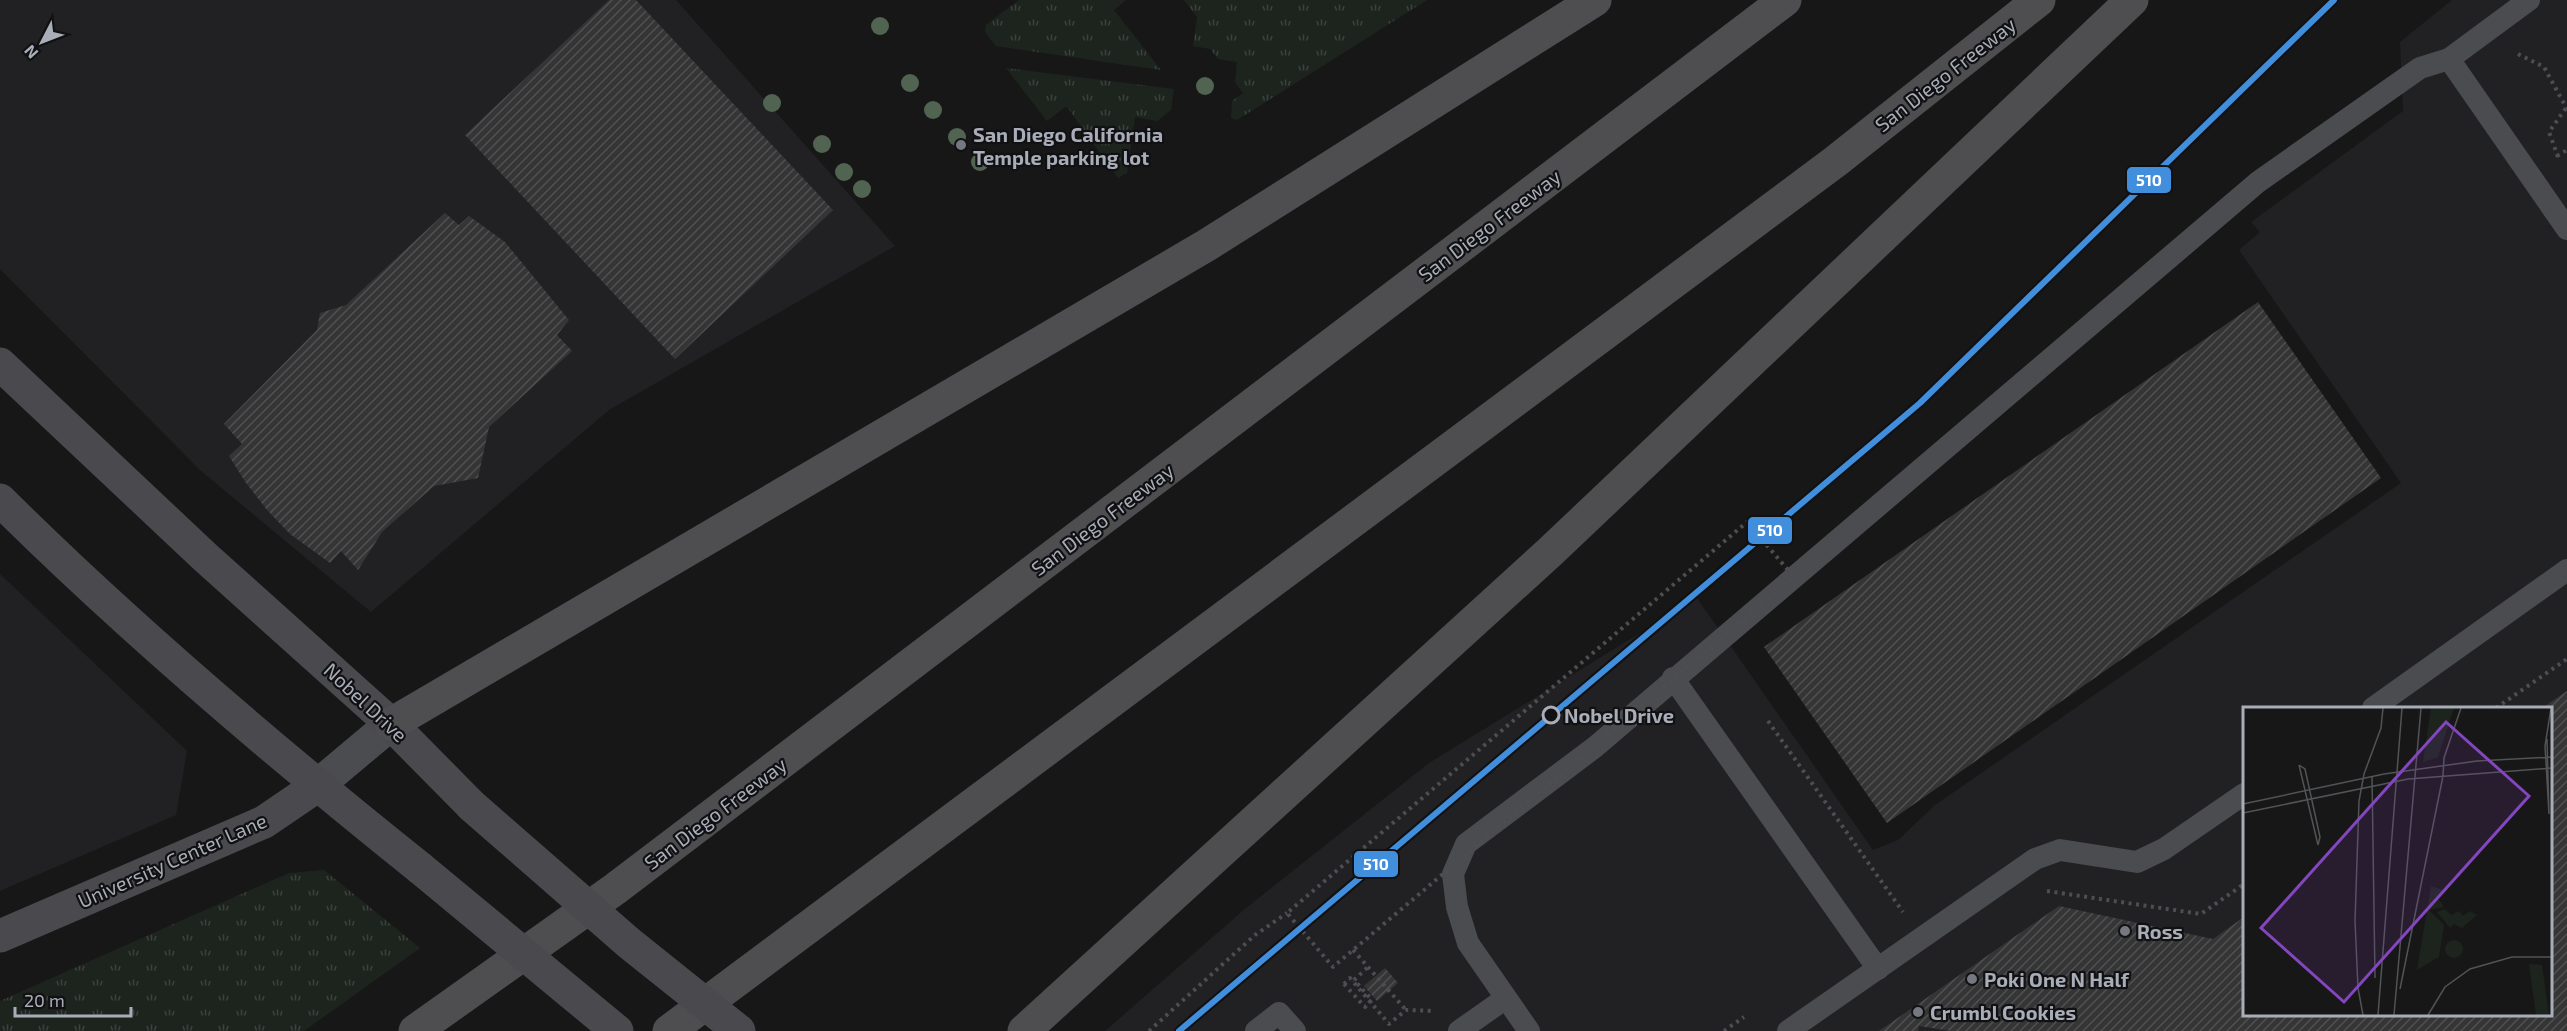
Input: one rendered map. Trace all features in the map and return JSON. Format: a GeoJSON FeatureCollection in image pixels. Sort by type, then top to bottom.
{"type":"FeatureCollection","features":[{"type":"Feature","properties":{"kind":"highway"},"geometry":{"type":"LineString","coordinates":[[391,724],[1207,245],[1594,0]]}},
{"type":"Feature","properties":{"kind":"highway","name":"San Diego Freeway"},"geometry":{"type":"LineString","coordinates":[[415,1031],[615,889],[1785,0]]}},
{"type":"Feature","properties":{"kind":"highway","name":"San Diego Freeway"},"geometry":{"type":"LineString","coordinates":[[669,1031],[1836,161],[2039,0]]}},
{"type":"Feature","properties":{"kind":"highway"},"geometry":{"type":"LineString","coordinates":[[1024,1031],[1551,551],[2133,0]]}},
{"type":"Feature","properties":{"kind":"main road","name":"Nobel Drive"},"geometry":{"type":"LineString","coordinates":[[0,364],[205,557],[391,724],[472,806],[629,943],[739,1031]]}},
{"type":"Feature","properties":{"kind":"main road"},"geometry":{"type":"LineString","coordinates":[[0,500],[77,576],[317,786],[420,868],[616,1031]]}},
{"type":"Feature","properties":{"kind":"main road","name":"University Center Lane"},"geometry":{"type":"LineString","coordinates":[[0,936],[264,822],[317,786]]}},
{"type":"Feature","properties":{"kind":"street","name":"University Center Lane"},"geometry":{"type":"LineString","coordinates":[[317,786],[391,724]]}},
{"type":"Feature","properties":{"kind":"lane"},"geometry":{"type":"LineString","coordinates":[[1529,1031],[1468,943],[1457,907],[1453,874],[1466,844],[1594,747],[2258,182],[2420,68],[2449,58],[2529,0]]}},
{"type":"Feature","properties":{"kind":"lane"},"geometry":{"type":"LineString","coordinates":[[2449,58],[2567,229]]}},
{"type":"Feature","properties":{"kind":"lane"},"geometry":{"type":"LineString","coordinates":[[2374,707],[2567,570]]}},
{"type":"Feature","properties":{"kind":"lane"},"geometry":{"type":"LineString","coordinates":[[1673,678],[1878,969]]}},
{"type":"Feature","properties":{"kind":"lane"},"geometry":{"type":"LineString","coordinates":[[1788,1031],[2035,859],[2060,849],[2137,862],[2164,849],[2243,795]]}},
{"type":"Feature","properties":{"kind":"lane"},"geometry":{"type":"LineString","coordinates":[[1460,1031],[1506,998]]}},
{"type":"Feature","properties":{"kind":"lane"},"geometry":{"type":"LineString","coordinates":[[1256,1031],[1279,1013],[1295,1031]]}},
{"type":"Feature","properties":{"kind":"path"},"geometry":{"type":"LineString","coordinates":[[2518,54],[2544,67],[2566,109],[2549,132],[2562,164]]}},
{"type":"Feature","properties":{"kind":"path"},"geometry":{"type":"LineString","coordinates":[[2557,156],[2567,150]]}},
{"type":"Feature","properties":{"kind":"path"},"geometry":{"type":"LineString","coordinates":[[1149,1030],[1255,934],[1287,913],[1747,522],[1794,577],[1333,967],[1287,913]]}},
{"type":"Feature","properties":{"kind":"path"},"geometry":{"type":"LineString","coordinates":[[2497,707],[2567,659]]}},
{"type":"Feature","properties":{"kind":"path"},"geometry":{"type":"LineString","coordinates":[[1768,721],[1907,918]]}},
{"type":"Feature","properties":{"kind":"path"},"geometry":{"type":"LineString","coordinates":[[2042,890],[2201,914],[2243,885]]}},
{"type":"Feature","properties":{"kind":"path"},"geometry":{"type":"LineString","coordinates":[[1353,950],[1406,1010]]}},
{"type":"Feature","properties":{"kind":"path"},"geometry":{"type":"LineString","coordinates":[[1368,967],[1354,980],[1372,1000],[1365,1007],[1344,984],[1350,978],[1362,993],[1368,1000],[1375,1008],[1389,1024],[1406,1010],[1444,1011]]}},
{"type":"Feature","properties":{"kind":"path"},"geometry":{"type":"LineString","coordinates":[[1724,1031],[1744,1017]]}},
{"type":"Feature","properties":{"kind":"shaded area"},"geometry":{"type":"Polygon","coordinates":[[[0,0],[676,0],[895,246],[609,410],[371,612],[201,471],[0,269],[0,0]]]}},
{"type":"Feature","properties":{"kind":"shaded area"},"geometry":{"type":"Polygon","coordinates":[[[2452,0],[2567,0],[2567,1031],[1105,1031],[1246,908],[1429,763],[1697,598],[1873,850],[1898,840],[1935,805],[2401,483],[2239,250],[2260,232],[2251,222],[2403,111],[2400,42],[2452,0]]]}},
{"type":"Feature","properties":{"kind":"shaded area"},"geometry":{"type":"Polygon","coordinates":[[[0,574],[187,751],[176,815],[0,891],[0,574]]]}},
{"type":"Feature","properties":{"kind":"green space"},"geometry":{"type":"Polygon","coordinates":[[[1019,0],[1126,0],[1114,10],[1161,70],[996,46],[985,32],[986,25],[1019,0]]]}},
{"type":"Feature","properties":{"kind":"green space"},"geometry":{"type":"Polygon","coordinates":[[[1184,0],[1427,0],[1237,120],[1231,118],[1232,101],[1243,93],[1235,82],[1237,62],[1218,59],[1210,49],[1193,46],[1197,17],[1184,0]]]}},
{"type":"Feature","properties":{"kind":"green space"},"geometry":{"type":"Polygon","coordinates":[[[1006,68],[1174,89],[1171,110],[1157,121],[1135,117],[1127,173],[1118,178],[1068,108],[1065,107],[1047,121],[1006,68]]]}},
{"type":"Feature","properties":{"kind":"green space"},"geometry":{"type":"Polygon","coordinates":[[[324,870],[420,948],[304,1031],[0,1031],[0,1001],[289,873],[324,870]]]}},
{"type":"Feature","properties":{"kind":"building"},"geometry":{"type":"Polygon","coordinates":[[[609,0],[636,0],[833,210],[675,359],[465,135],[609,0]]]}},
{"type":"Feature","properties":{"kind":"building"},"geometry":{"type":"Polygon","coordinates":[[[445,213],[459,225],[469,216],[505,242],[569,320],[557,335],[572,351],[489,427],[478,478],[434,486],[382,532],[358,570],[341,551],[330,563],[290,534],[246,483],[229,456],[242,444],[224,424],[317,330],[320,313],[346,305],[445,213]]]}},
{"type":"Feature","properties":{"kind":"building"},"geometry":{"type":"Polygon","coordinates":[[[2258,302],[2381,478],[1887,823],[1764,647],[2258,302]]]}},
{"type":"Feature","properties":{"kind":"building"},"geometry":{"type":"Polygon","coordinates":[[[2567,691],[2567,1031],[1951,1031],[1919,1026],[1918,1031],[1879,1031],[2059,906],[2213,939],[2243,918],[2243,1016],[2552,1016],[2552,707],[2543,707],[2567,691]]]}},
{"type":"Feature","properties":{"kind":"building"},"geometry":{"type":"Polygon","coordinates":[[[1385,968],[1398,983],[1377,1001],[1364,986],[1385,968]]]}},
{"type":"Feature","properties":{"kind":"transit line","name":"510"},"geometry":{"type":"LineString","coordinates":[[1179,1031],[1920,403],[2334,0]]}},
{"type":"Feature","properties":{"kind":"place","name":"San Diego California Temple parking lot"},"geometry":{"type":"Point","coordinates":[961,145]}},
{"type":"Feature","properties":{"kind":"place","name":"Nobel Drive"},"geometry":{"type":"Point","coordinates":[1551,715]}},
{"type":"Feature","properties":{"kind":"place","name":"Ross"},"geometry":{"type":"Point","coordinates":[2125,931]}},
{"type":"Feature","properties":{"kind":"place","name":"Poki One N Half"},"geometry":{"type":"Point","coordinates":[1972,979]}},
{"type":"Feature","properties":{"kind":"place","name":"Crumbl Cookies"},"geometry":{"type":"Point","coordinates":[1918,1012]}}]}
